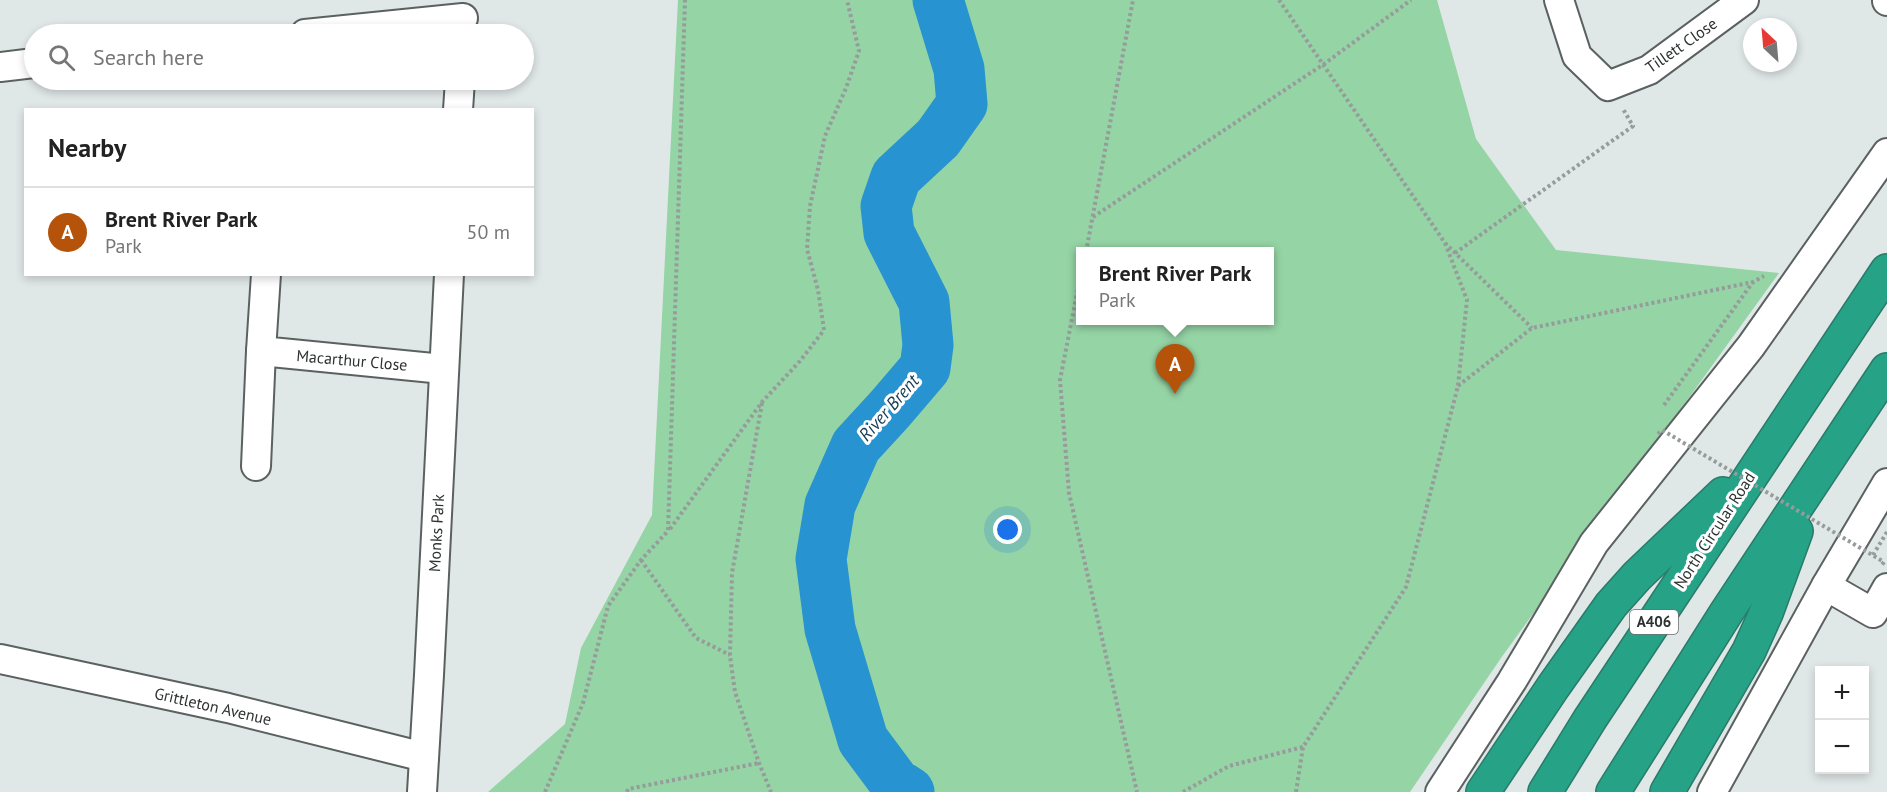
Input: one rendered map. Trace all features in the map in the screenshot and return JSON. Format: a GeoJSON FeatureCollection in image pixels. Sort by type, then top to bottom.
{"type":"FeatureCollection","features":[{"type":"Feature","properties":{"kind":"highway","name":"North Circular Road"},"geometry":{"type":"LineString","coordinates":[[1545,792],[1590,719],[1887,271]]}},
{"type":"Feature","properties":{"kind":"highway"},"geometry":{"type":"LineString","coordinates":[[1612,792],[1726,613],[1815,482],[1887,370]]}},
{"type":"Feature","properties":{"kind":"highway"},"geometry":{"type":"LineString","coordinates":[[1483,792],[1553,687],[1611,606],[1637,576],[1765,453]]}},
{"type":"Feature","properties":{"kind":"highway"},"geometry":{"type":"LineString","coordinates":[[1667,792],[1749,651],[1766,613],[1815,482]]}},
{"type":"Feature","properties":{"kind":"street"},"geometry":{"type":"LineString","coordinates":[[1559,0],[1577,56],[1608,86]]}},
{"type":"Feature","properties":{"kind":"street","name":"Tillett Close"},"geometry":{"type":"LineString","coordinates":[[1608,86],[1649,70],[1744,0]]}},
{"type":"Feature","properties":{"kind":"street"},"geometry":{"type":"LineString","coordinates":[[398,24],[463,17]]}},
{"type":"Feature","properties":{"kind":"street"},"geometry":{"type":"LineString","coordinates":[[0,67],[24,64]]}},
{"type":"Feature","properties":{"kind":"street"},"geometry":{"type":"LineString","coordinates":[[459,108],[460,90]]}},
{"type":"Feature","properties":{"kind":"street"},"geometry":{"type":"LineString","coordinates":[[1440,792],[1512,681],[1594,543],[1751,346],[1887,153]]}},
{"type":"Feature","properties":{"kind":"street"},"geometry":{"type":"LineString","coordinates":[[255,466],[266,276]]}},
{"type":"Feature","properties":{"kind":"street","name":"Monks Park"},"geometry":{"type":"LineString","coordinates":[[422,792],[449,276]]}},
{"type":"Feature","properties":{"kind":"street","name":"Macarthur Close"},"geometry":{"type":"LineString","coordinates":[[261,351],[443,369]]}},
{"type":"Feature","properties":{"kind":"street"},"geometry":{"type":"LineString","coordinates":[[1712,792],[1826,586],[1887,483]]}},
{"type":"Feature","properties":{"kind":"street"},"geometry":{"type":"LineString","coordinates":[[1826,586],[1873,613],[1884,577]]}},
{"type":"Feature","properties":{"kind":"street","name":"Grittleton Avenue"},"geometry":{"type":"LineString","coordinates":[[0,659],[228,708],[424,757]]}},
{"type":"Feature","properties":{"kind":"path"},"geometry":{"type":"LineString","coordinates":[[668,531],[685,0]]}},
{"type":"Feature","properties":{"kind":"path"},"geometry":{"type":"LineString","coordinates":[[545,792],[584,703],[608,606],[641,560],[668,531],[762,402],[800,361],[824,330],[818,290],[807,249],[810,206],[825,136],[859,51],[848,0]]}},
{"type":"Feature","properties":{"kind":"path"},"geometry":{"type":"LineString","coordinates":[[1087,247],[1133,0]]}},
{"type":"Feature","properties":{"kind":"path"},"geometry":{"type":"LineString","coordinates":[[1279,0],[1445,243],[1532,328]]}},
{"type":"Feature","properties":{"kind":"path"},"geometry":{"type":"LineString","coordinates":[[1093,217],[1324,64],[1411,0]]}},
{"type":"Feature","properties":{"kind":"path"},"geometry":{"type":"LineString","coordinates":[[1455,253],[1634,126],[1608,86]]}},
{"type":"Feature","properties":{"kind":"path"},"geometry":{"type":"LineString","coordinates":[[1296,792],[1303,747],[1406,587],[1458,386],[1467,300],[1445,243]]}},
{"type":"Feature","properties":{"kind":"path"},"geometry":{"type":"LineString","coordinates":[[1458,386],[1532,328],[1753,282],[1773,271]]}},
{"type":"Feature","properties":{"kind":"path"},"geometry":{"type":"LineString","coordinates":[[1076,298],[1060,380],[1069,493],[1137,792]]}},
{"type":"Feature","properties":{"kind":"path"},"geometry":{"type":"LineString","coordinates":[[762,402],[732,573],[730,656],[735,692],[759,764],[771,792]]}},
{"type":"Feature","properties":{"kind":"path"},"geometry":{"type":"LineString","coordinates":[[1658,434],[1662,430],[1873,555],[1884,562],[1884,577]]}},
{"type":"Feature","properties":{"kind":"path"},"geometry":{"type":"LineString","coordinates":[[1873,555],[1887,532]]}},
{"type":"Feature","properties":{"kind":"path"},"geometry":{"type":"LineString","coordinates":[[641,560],[696,638],[730,656]]}},
{"type":"Feature","properties":{"kind":"path"},"geometry":{"type":"LineString","coordinates":[[1183,792],[1230,766],[1303,747]]}},
{"type":"Feature","properties":{"kind":"path"},"geometry":{"type":"LineString","coordinates":[[627,792],[628,789],[759,764]]}},
{"type":"Feature","properties":{"kind":"green space"},"geometry":{"type":"Polygon","coordinates":[[[678,0],[1437,0],[1476,139],[1556,250],[1779,273],[1501,658],[1410,792],[488,792],[565,724],[581,648],[652,515],[678,0]]]}},
{"type":"Feature","properties":{"kind":"waterway","name":"River Brent"},"geometry":{"type":"LineString","coordinates":[[909,792],[895,783],[863,740],[830,629],[821,559],[830,505],[856,446],[925,368],[928,345],[924,302],[889,233],[886,206],[896,177],[938,138],[962,104],[959,69],[938,0]]}},
{"type":"Feature","properties":{"kind":"place","name":"Brent River Park"},"geometry":{"type":"Point","coordinates":[1175,394]}}]}
